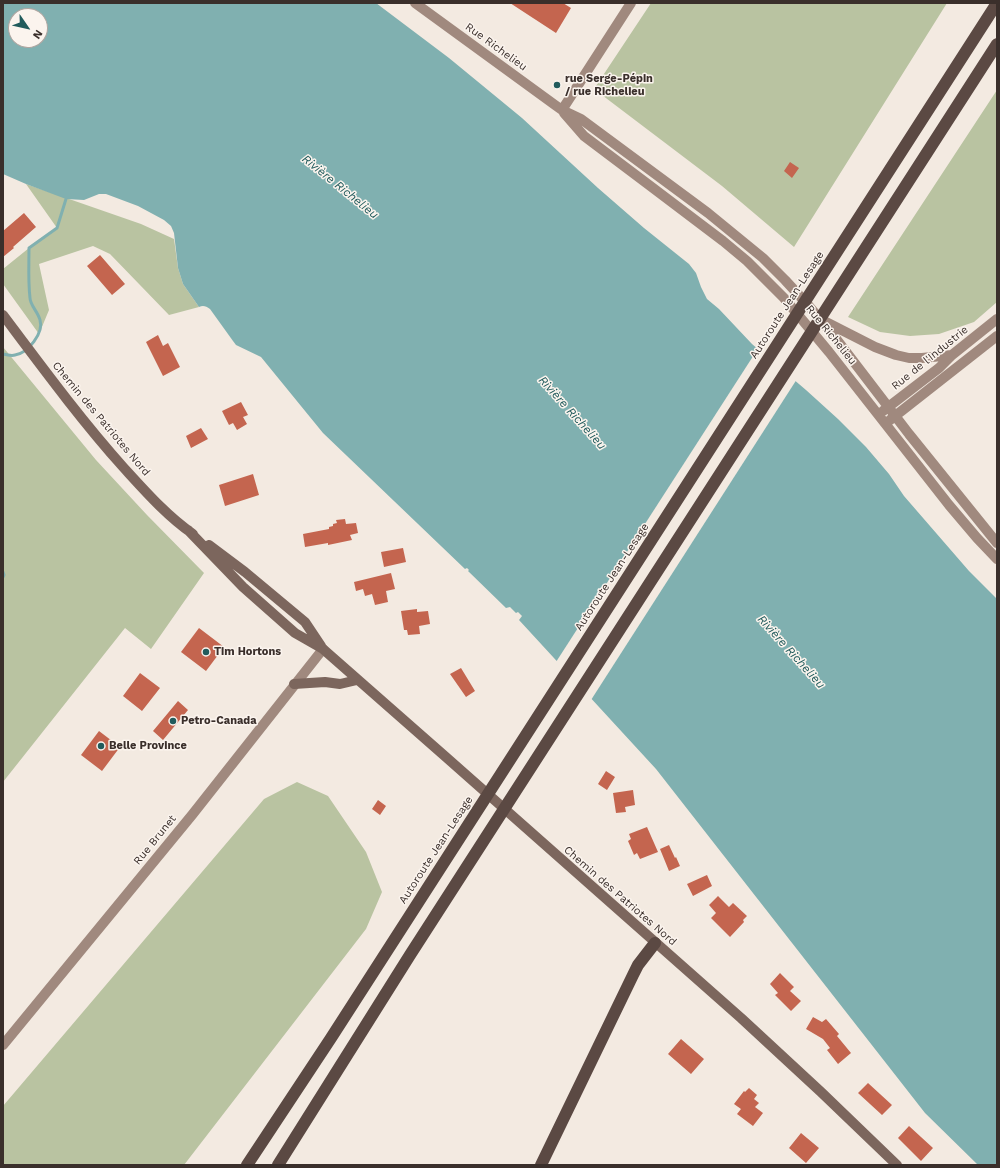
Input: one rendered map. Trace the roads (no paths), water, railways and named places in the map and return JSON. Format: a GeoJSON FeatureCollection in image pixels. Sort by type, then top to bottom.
{"type":"FeatureCollection","features":[{"type":"Feature","properties":{"kind":"highway","name":"Autoroute Jean-Lesage"},"geometry":{"type":"LineString","coordinates":[[247,1165],[331,1038],[997,3]]}},
{"type":"Feature","properties":{"kind":"highway"},"geometry":{"type":"LineString","coordinates":[[278,1165],[410,955],[997,44]]}},
{"type":"Feature","properties":{"kind":"highway"},"geometry":{"type":"LineString","coordinates":[[541,1165],[638,965],[655,943]]}},
{"type":"Feature","properties":{"kind":"main road","name":"Rue Richelieu"},"geometry":{"type":"LineString","coordinates":[[415,3],[562,110],[581,119],[726,227],[762,258],[785,280],[821,320],[997,544]]}},
{"type":"Feature","properties":{"kind":"main road"},"geometry":{"type":"LineString","coordinates":[[562,110],[631,3]]}},
{"type":"Feature","properties":{"kind":"main road","name":"Rue Richelieu"},"geometry":{"type":"LineString","coordinates":[[562,110],[584,136],[723,241],[784,298],[949,505],[997,560]]}},
{"type":"Feature","properties":{"kind":"main road","name":"Chemin des Patriotes Nord"},"geometry":{"type":"LineString","coordinates":[[3,315],[79,415],[118,461],[145,490],[188,530],[243,587],[295,633],[323,649],[752,1028],[897,1165]]}},
{"type":"Feature","properties":{"kind":"main road","name":"Rue de l'Industrie"},"geometry":{"type":"LineString","coordinates":[[878,415],[939,368],[952,355],[997,319]]}},
{"type":"Feature","properties":{"kind":"main road"},"geometry":{"type":"LineString","coordinates":[[821,320],[875,347],[896,355],[909,358],[922,358],[952,355]]}},
{"type":"Feature","properties":{"kind":"main road"},"geometry":{"type":"LineString","coordinates":[[885,424],[997,336]]}},
{"type":"Feature","properties":{"kind":"main road","name":"Chemin des Patriotes Nord"},"geometry":{"type":"LineString","coordinates":[[188,530],[245,572],[288,607],[305,622],[323,649]]}},
{"type":"Feature","properties":{"kind":"main road","name":"Rue Brunet"},"geometry":{"type":"LineString","coordinates":[[3,1045],[187,821],[323,649]]}},
{"type":"Feature","properties":{"kind":"main road"},"geometry":{"type":"LineString","coordinates":[[294,684],[325,682],[340,684],[357,680]]}},
{"type":"Feature","properties":{"kind":"water","name":"Rivière Richelieu"},"geometry":{"type":"Polygon","coordinates":[[[3,3],[376,3],[449,58],[522,118],[598,188],[644,228],[689,264],[696,273],[707,299],[719,309],[752,344],[806,390],[866,447],[889,474],[904,496],[969,571],[997,599],[997,1165],[978,1165],[925,1113],[656,769],[519,620],[522,616],[510,607],[506,608],[468,571],[469,570],[467,568],[465,569],[323,433],[261,357],[236,345],[210,309],[204,306],[199,307],[183,284],[178,268],[174,233],[171,226],[164,220],[138,206],[106,194],[99,194],[84,200],[66,199],[3,174],[3,3]]]}},
{"type":"Feature","properties":{"kind":"waterway"},"geometry":{"type":"LineString","coordinates":[[3,354],[14,355],[25,351],[34,342],[40,331],[40,320],[30,298],[29,248],[57,228],[66,199]]}},
{"type":"Feature","properties":{"kind":"waterway"},"geometry":{"type":"LineString","coordinates":[[3,572],[3,577]]}},
{"type":"Feature","properties":{"kind":"place","name":"rue Serge-Pépin / rue Richelieu"},"geometry":{"type":"Point","coordinates":[557,85]}},
{"type":"Feature","properties":{"kind":"place","name":"Tim Hortons"},"geometry":{"type":"Point","coordinates":[206,652]}},
{"type":"Feature","properties":{"kind":"place","name":"Petro-Canada"},"geometry":{"type":"Point","coordinates":[173,721]}},
{"type":"Feature","properties":{"kind":"place","name":"Belle Province"},"geometry":{"type":"Point","coordinates":[101,746]}}]}
